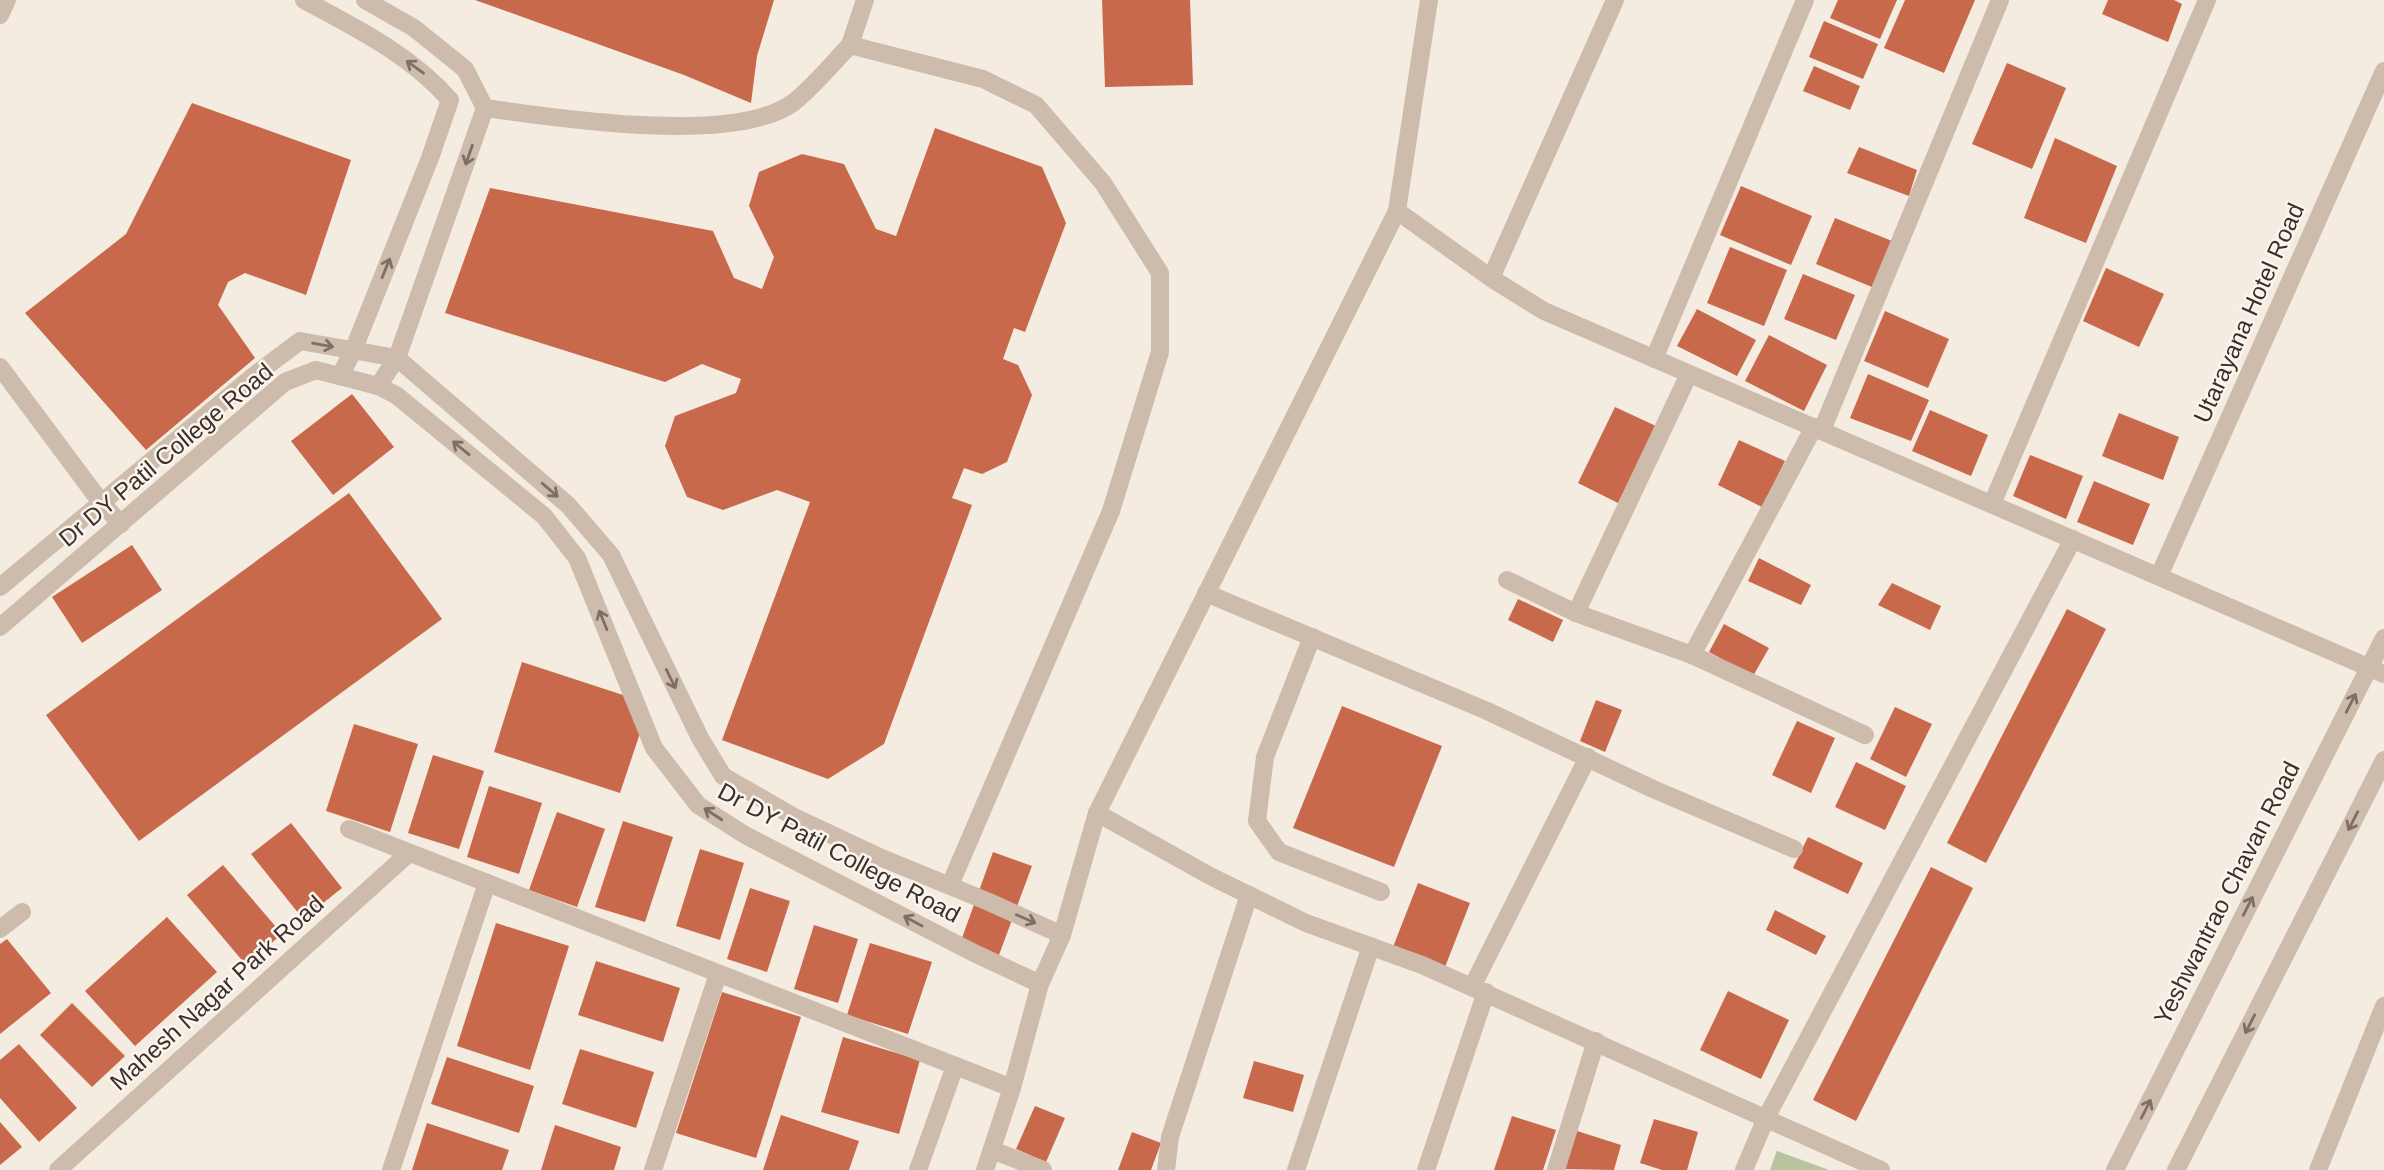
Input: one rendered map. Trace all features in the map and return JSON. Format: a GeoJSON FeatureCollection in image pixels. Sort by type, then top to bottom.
{"type":"FeatureCollection","features":[{"type":"Feature","properties":{"kind":"street"},"geometry":{"type":"LineString","coordinates":[[0,15],[7,0]]}},
{"type":"Feature","properties":{"kind":"street"},"geometry":{"type":"LineString","coordinates":[[304,0],[379,41],[431,79],[450,100],[430,158],[353,351],[340,376]]}},
{"type":"Feature","properties":{"kind":"street"},"geometry":{"type":"LineString","coordinates":[[365,0],[414,28],[465,69],[485,108],[397,358],[377,386]]}},
{"type":"Feature","properties":{"kind":"street"},"geometry":{"type":"LineString","coordinates":[[485,108],[584,121],[686,125],[752,121],[793,103],[850,46],[865,0]]}},
{"type":"Feature","properties":{"kind":"street"},"geometry":{"type":"LineString","coordinates":[[985,1170],[1013,1088],[1040,984],[1062,935],[1097,813],[1397,211],[1429,0]]}},
{"type":"Feature","properties":{"kind":"street"},"geometry":{"type":"LineString","coordinates":[[1491,278],[1615,0]]}},
{"type":"Feature","properties":{"kind":"street"},"geometry":{"type":"LineString","coordinates":[[1654,359],[1805,0]]}},
{"type":"Feature","properties":{"kind":"street"},"geometry":{"type":"LineString","coordinates":[[1692,655],[1818,428],[2000,0]]}},
{"type":"Feature","properties":{"kind":"street"},"geometry":{"type":"LineString","coordinates":[[1992,504],[2207,0]]}},
{"type":"Feature","properties":{"kind":"street"},"geometry":{"type":"LineString","coordinates":[[850,46],[983,79],[1036,105],[1103,183],[1160,273],[1160,352],[1111,512],[950,886]]}},
{"type":"Feature","properties":{"kind":"street","name":"Utarayana Hotel Road"},"geometry":{"type":"LineString","coordinates":[[2159,576],[2384,71]]}},
{"type":"Feature","properties":{"kind":"street"},"geometry":{"type":"LineString","coordinates":[[1397,211],[1491,278],[1544,311],[2376,670]]}},
{"type":"Feature","properties":{"kind":"street","name":"Dr DY Patil College Road"},"geometry":{"type":"LineString","coordinates":[[0,587],[100,501],[300,341],[397,358],[568,505],[611,555],[700,738],[723,776],[796,818],[877,856],[1062,935]]}},
{"type":"Feature","properties":{"kind":"street"},"geometry":{"type":"LineString","coordinates":[[0,367],[100,501],[121,524]]}},
{"type":"Feature","properties":{"kind":"street","name":"Dr DY Patil College Road"},"geometry":{"type":"LineString","coordinates":[[0,627],[285,382],[316,370],[377,386],[396,395],[544,516],[578,558],[654,748],[698,805],[745,835],[1040,984]]}},
{"type":"Feature","properties":{"kind":"street"},"geometry":{"type":"LineString","coordinates":[[1576,613],[1689,374]]}},
{"type":"Feature","properties":{"kind":"street"},"geometry":{"type":"LineString","coordinates":[[1744,1170],[1766,1118],[2073,539]]}},
{"type":"Feature","properties":{"kind":"street"},"geometry":{"type":"LineString","coordinates":[[1507,580],[1576,613],[1692,655],[1865,735]]}},
{"type":"Feature","properties":{"kind":"street"},"geometry":{"type":"LineString","coordinates":[[1206,593],[1485,710],[1653,789],[1794,849]]}},
{"type":"Feature","properties":{"kind":"street"},"geometry":{"type":"LineString","coordinates":[[1312,637],[1265,757],[1257,821],[1279,852],[1381,892]]}},
{"type":"Feature","properties":{"kind":"street","name":"Yeshwantrao Chavan Road"},"geometry":{"type":"LineString","coordinates":[[2115,1170],[2376,670],[2384,638]]}},
{"type":"Feature","properties":{"kind":"street"},"geometry":{"type":"LineString","coordinates":[[1426,1170],[1479,989],[1588,757]]}},
{"type":"Feature","properties":{"kind":"street"},"geometry":{"type":"LineString","coordinates":[[2176,1170],[2384,760]]}},
{"type":"Feature","properties":{"kind":"street"},"geometry":{"type":"LineString","coordinates":[[1097,813],[1212,877],[1306,923],[1422,964],[1881,1170]]}},
{"type":"Feature","properties":{"kind":"street"},"geometry":{"type":"LineString","coordinates":[[349,829],[1013,1088]]}},
{"type":"Feature","properties":{"kind":"street","name":"Mahesh Nagar Park Road"},"geometry":{"type":"LineString","coordinates":[[58,1170],[409,853]]}},
{"type":"Feature","properties":{"kind":"street"},"geometry":{"type":"LineString","coordinates":[[391,1170],[487,883]]}},
{"type":"Feature","properties":{"kind":"street"},"geometry":{"type":"LineString","coordinates":[[1166,1170],[1170,1137],[1249,895]]}},
{"type":"Feature","properties":{"kind":"street"},"geometry":{"type":"LineString","coordinates":[[0,929],[22,912]]}},
{"type":"Feature","properties":{"kind":"street"},"geometry":{"type":"LineString","coordinates":[[1296,1170],[1371,946]]}},
{"type":"Feature","properties":{"kind":"street"},"geometry":{"type":"LineString","coordinates":[[653,1170],[718,974]]}},
{"type":"Feature","properties":{"kind":"street"},"geometry":{"type":"LineString","coordinates":[[2318,1170],[2384,1006]]}},
{"type":"Feature","properties":{"kind":"street"},"geometry":{"type":"LineString","coordinates":[[1556,1170],[1595,1041]]}},
{"type":"Feature","properties":{"kind":"street"},"geometry":{"type":"LineString","coordinates":[[918,1170],[955,1066]]}},
{"type":"Feature","properties":{"kind":"street"},"geometry":{"type":"LineString","coordinates":[[992,1150],[1044,1170]]}},
{"type":"Feature","properties":{"kind":"green space"},"geometry":{"type":"Polygon","coordinates":[[[1777,1151],[1829,1170],[1770,1170],[1777,1151]]]}},
{"type":"Feature","properties":{"kind":"building"},"geometry":{"type":"Polygon","coordinates":[[[475,0],[774,0],[757,56],[751,103],[684,75],[475,0]]]}},
{"type":"Feature","properties":{"kind":"building"},"geometry":{"type":"Polygon","coordinates":[[[1102,0],[1190,0],[1193,85],[1105,87],[1102,0]]]}},
{"type":"Feature","properties":{"kind":"building"},"geometry":{"type":"Polygon","coordinates":[[[1838,0],[1897,0],[1880,39],[1830,18],[1838,0]]]}},
{"type":"Feature","properties":{"kind":"building"},"geometry":{"type":"Polygon","coordinates":[[[1905,0],[1975,0],[1944,73],[1884,48],[1905,0]]]}},
{"type":"Feature","properties":{"kind":"building"},"geometry":{"type":"Polygon","coordinates":[[[2108,0],[2174,0],[2182,4],[2168,42],[2102,14],[2108,0]]]}},
{"type":"Feature","properties":{"kind":"building"},"geometry":{"type":"Polygon","coordinates":[[[1824,21],[1878,44],[1863,79],[1809,57],[1824,21]]]}},
{"type":"Feature","properties":{"kind":"building"},"geometry":{"type":"Polygon","coordinates":[[[2007,63],[2066,88],[2032,169],[1972,144],[2007,63]]]}},
{"type":"Feature","properties":{"kind":"building"},"geometry":{"type":"Polygon","coordinates":[[[1814,66],[1860,86],[1850,110],[1803,91],[1814,66]]]}},
{"type":"Feature","properties":{"kind":"building"},"geometry":{"type":"Polygon","coordinates":[[[192,103],[351,160],[306,295],[245,273],[228,282],[218,305],[255,358],[146,450],[25,313],[126,234],[192,103]]]}},
{"type":"Feature","properties":{"kind":"building"},"geometry":{"type":"Polygon","coordinates":[[[935,128],[1042,167],[1066,223],[1025,332],[1014,328],[1003,359],[1018,365],[1032,395],[1007,462],[982,474],[964,468],[952,498],[972,505],[884,744],[828,779],[722,740],[810,502],[777,490],[723,510],[687,497],[665,446],[675,416],[736,393],[741,379],[702,364],[665,382],[445,313],[490,188],[713,231],[734,278],[762,289],[774,257],[749,206],[759,172],[802,154],[844,164],[876,229],[896,236],[935,128]]]}},
{"type":"Feature","properties":{"kind":"building"},"geometry":{"type":"Polygon","coordinates":[[[2055,138],[2117,166],[2086,243],[2024,218],[2055,138]]]}},
{"type":"Feature","properties":{"kind":"building"},"geometry":{"type":"Polygon","coordinates":[[[1859,147],[1917,170],[1909,196],[1847,173],[1859,147]]]}},
{"type":"Feature","properties":{"kind":"building"},"geometry":{"type":"Polygon","coordinates":[[[1741,186],[1812,216],[1791,265],[1720,235],[1741,186]]]}},
{"type":"Feature","properties":{"kind":"building"},"geometry":{"type":"Polygon","coordinates":[[[1835,218],[1892,241],[1872,287],[1816,264],[1835,218]]]}},
{"type":"Feature","properties":{"kind":"building"},"geometry":{"type":"Polygon","coordinates":[[[1730,247],[1787,270],[1764,326],[1707,303],[1730,247]]]}},
{"type":"Feature","properties":{"kind":"building"},"geometry":{"type":"Polygon","coordinates":[[[2106,268],[2164,294],[2139,347],[2083,321],[2106,268]]]}},
{"type":"Feature","properties":{"kind":"building"},"geometry":{"type":"Polygon","coordinates":[[[1803,274],[1855,295],[1836,340],[1784,319],[1803,274]]]}},
{"type":"Feature","properties":{"kind":"building"},"geometry":{"type":"Polygon","coordinates":[[[1697,309],[1756,340],[1737,376],[1677,346],[1697,309]]]}},
{"type":"Feature","properties":{"kind":"building"},"geometry":{"type":"Polygon","coordinates":[[[1885,311],[1949,339],[1928,388],[1864,361],[1885,311]]]}},
{"type":"Feature","properties":{"kind":"building"},"geometry":{"type":"Polygon","coordinates":[[[1769,335],[1827,365],[1804,411],[1745,381],[1769,335]]]}},
{"type":"Feature","properties":{"kind":"building"},"geometry":{"type":"Polygon","coordinates":[[[1868,374],[1929,400],[1911,441],[1850,418],[1868,374]]]}},
{"type":"Feature","properties":{"kind":"building"},"geometry":{"type":"Polygon","coordinates":[[[352,394],[394,447],[333,495],[291,441],[352,394]]]}},
{"type":"Feature","properties":{"kind":"building"},"geometry":{"type":"Polygon","coordinates":[[[1615,407],[1656,426],[1618,503],[1578,483],[1615,407]]]}},
{"type":"Feature","properties":{"kind":"building"},"geometry":{"type":"Polygon","coordinates":[[[1930,410],[1988,435],[1971,476],[1912,451],[1930,410]]]}},
{"type":"Feature","properties":{"kind":"building"},"geometry":{"type":"Polygon","coordinates":[[[2119,413],[2179,437],[2163,480],[2102,456],[2119,413]]]}},
{"type":"Feature","properties":{"kind":"building"},"geometry":{"type":"Polygon","coordinates":[[[1739,440],[1785,461],[1762,507],[1718,485],[1739,440]]]}},
{"type":"Feature","properties":{"kind":"building"},"geometry":{"type":"Polygon","coordinates":[[[2030,455],[2083,476],[2066,519],[2013,496],[2030,455]]]}},
{"type":"Feature","properties":{"kind":"building"},"geometry":{"type":"Polygon","coordinates":[[[2094,481],[2150,504],[2133,545],[2077,522],[2094,481]]]}},
{"type":"Feature","properties":{"kind":"building"},"geometry":{"type":"Polygon","coordinates":[[[349,493],[442,619],[139,841],[46,715],[349,493]]]}},
{"type":"Feature","properties":{"kind":"building"},"geometry":{"type":"Polygon","coordinates":[[[132,545],[162,590],[82,643],[52,597],[132,545]]]}},
{"type":"Feature","properties":{"kind":"building"},"geometry":{"type":"Polygon","coordinates":[[[1759,558],[1811,585],[1801,605],[1748,581],[1759,558]]]}},
{"type":"Feature","properties":{"kind":"building"},"geometry":{"type":"Polygon","coordinates":[[[1892,583],[1941,606],[1930,630],[1878,605],[1892,583]]]}},
{"type":"Feature","properties":{"kind":"building"},"geometry":{"type":"Polygon","coordinates":[[[1518,599],[1563,620],[1553,642],[1508,620],[1518,599]]]}},
{"type":"Feature","properties":{"kind":"building"},"geometry":{"type":"Polygon","coordinates":[[[2067,609],[2106,629],[1986,863],[1947,843],[2067,609]]]}},
{"type":"Feature","properties":{"kind":"building"},"geometry":{"type":"Polygon","coordinates":[[[1724,624],[1769,648],[1753,676],[1709,652],[1724,624]]]}},
{"type":"Feature","properties":{"kind":"building"},"geometry":{"type":"Polygon","coordinates":[[[522,662],[623,695],[640,733],[620,793],[494,752],[522,662]]]}},
{"type":"Feature","properties":{"kind":"building"},"geometry":{"type":"Polygon","coordinates":[[[1596,700],[1622,710],[1605,752],[1580,741],[1596,700]]]}},
{"type":"Feature","properties":{"kind":"building"},"geometry":{"type":"Polygon","coordinates":[[[1342,706],[1442,746],[1394,867],[1293,828],[1342,706]]]}},
{"type":"Feature","properties":{"kind":"building"},"geometry":{"type":"Polygon","coordinates":[[[1895,707],[1932,724],[1906,777],[1870,759],[1895,707]]]}},
{"type":"Feature","properties":{"kind":"building"},"geometry":{"type":"Polygon","coordinates":[[[1797,721],[1835,738],[1811,793],[1772,775],[1797,721]]]}},
{"type":"Feature","properties":{"kind":"building"},"geometry":{"type":"Polygon","coordinates":[[[354,724],[418,744],[390,832],[326,811],[354,724]]]}},
{"type":"Feature","properties":{"kind":"building"},"geometry":{"type":"Polygon","coordinates":[[[433,755],[484,771],[459,849],[408,833],[433,755]]]}},
{"type":"Feature","properties":{"kind":"building"},"geometry":{"type":"Polygon","coordinates":[[[1856,762],[1906,786],[1885,830],[1835,807],[1856,762]]]}},
{"type":"Feature","properties":{"kind":"building"},"geometry":{"type":"Polygon","coordinates":[[[489,786],[542,803],[519,874],[467,857],[489,786]]]}},
{"type":"Feature","properties":{"kind":"building"},"geometry":{"type":"Polygon","coordinates":[[[557,812],[605,829],[577,907],[529,890],[557,812]]]}},
{"type":"Feature","properties":{"kind":"building"},"geometry":{"type":"Polygon","coordinates":[[[623,821],[673,837],[645,922],[595,907],[623,821]]]}},
{"type":"Feature","properties":{"kind":"building"},"geometry":{"type":"Polygon","coordinates":[[[291,823],[342,888],[303,919],[251,854],[291,823]]]}},
{"type":"Feature","properties":{"kind":"building"},"geometry":{"type":"Polygon","coordinates":[[[1808,837],[1863,863],[1848,894],[1793,868],[1808,837]]]}},
{"type":"Feature","properties":{"kind":"building"},"geometry":{"type":"Polygon","coordinates":[[[700,849],[744,863],[720,940],[676,926],[700,849]]]}},
{"type":"Feature","properties":{"kind":"building"},"geometry":{"type":"Polygon","coordinates":[[[993,852],[1032,866],[996,963],[958,949],[993,852]]]}},
{"type":"Feature","properties":{"kind":"building"},"geometry":{"type":"Polygon","coordinates":[[[223,865],[282,934],[246,965],[187,895],[223,865]]]}},
{"type":"Feature","properties":{"kind":"building"},"geometry":{"type":"Polygon","coordinates":[[[1931,867],[1973,888],[1856,1121],[1813,1100],[1931,867]]]}},
{"type":"Feature","properties":{"kind":"building"},"geometry":{"type":"Polygon","coordinates":[[[1418,883],[1470,903],[1445,967],[1393,947],[1418,883]]]}},
{"type":"Feature","properties":{"kind":"building"},"geometry":{"type":"Polygon","coordinates":[[[750,888],[790,901],[767,972],[727,959],[750,888]]]}},
{"type":"Feature","properties":{"kind":"building"},"geometry":{"type":"Polygon","coordinates":[[[1775,910],[1826,936],[1816,955],[1766,930],[1775,910]]]}},
{"type":"Feature","properties":{"kind":"building"},"geometry":{"type":"Polygon","coordinates":[[[167,917],[217,972],[135,1046],[85,991],[167,917]]]}},
{"type":"Feature","properties":{"kind":"building"},"geometry":{"type":"Polygon","coordinates":[[[496,923],[569,946],[530,1070],[457,1046],[496,923]]]}},
{"type":"Feature","properties":{"kind":"building"},"geometry":{"type":"Polygon","coordinates":[[[814,925],[858,939],[838,1003],[794,989],[814,925]]]}},
{"type":"Feature","properties":{"kind":"building"},"geometry":{"type":"Polygon","coordinates":[[[7,939],[51,993],[0,1034],[0,944],[7,939]]]}},
{"type":"Feature","properties":{"kind":"building"},"geometry":{"type":"Polygon","coordinates":[[[870,943],[932,962],[908,1034],[847,1015],[870,943]]]}},
{"type":"Feature","properties":{"kind":"building"},"geometry":{"type":"Polygon","coordinates":[[[596,961],[680,988],[663,1042],[578,1015],[596,961]]]}},
{"type":"Feature","properties":{"kind":"building"},"geometry":{"type":"Polygon","coordinates":[[[1728,991],[1789,1020],[1761,1079],[1700,1050],[1728,991]]]}},
{"type":"Feature","properties":{"kind":"building"},"geometry":{"type":"Polygon","coordinates":[[[722,992],[801,1017],[756,1158],[676,1133],[722,992]]]}},
{"type":"Feature","properties":{"kind":"building"},"geometry":{"type":"Polygon","coordinates":[[[72,1003],[125,1056],[92,1087],[40,1035],[72,1003]]]}},
{"type":"Feature","properties":{"kind":"building"},"geometry":{"type":"Polygon","coordinates":[[[843,1037],[920,1060],[899,1134],[821,1112],[843,1037]]]}},
{"type":"Feature","properties":{"kind":"building"},"geometry":{"type":"Polygon","coordinates":[[[19,1044],[77,1108],[39,1142],[0,1098],[0,1060],[19,1044]]]}},
{"type":"Feature","properties":{"kind":"building"},"geometry":{"type":"Polygon","coordinates":[[[580,1049],[654,1072],[636,1128],[562,1104],[580,1049]]]}},
{"type":"Feature","properties":{"kind":"building"},"geometry":{"type":"Polygon","coordinates":[[[447,1057],[534,1086],[519,1133],[431,1104],[447,1057]]]}},
{"type":"Feature","properties":{"kind":"building"},"geometry":{"type":"Polygon","coordinates":[[[1254,1061],[1304,1075],[1293,1112],[1243,1098],[1254,1061]]]}},
{"type":"Feature","properties":{"kind":"building"},"geometry":{"type":"Polygon","coordinates":[[[1035,1106],[1065,1118],[1046,1162],[1016,1149],[1035,1106]]]}},
{"type":"Feature","properties":{"kind":"building"},"geometry":{"type":"Polygon","coordinates":[[[781,1115],[859,1141],[849,1170],[763,1170],[781,1115]]]}},
{"type":"Feature","properties":{"kind":"building"},"geometry":{"type":"Polygon","coordinates":[[[1512,1116],[1556,1130],[1543,1170],[1494,1170],[1512,1116]]]}},
{"type":"Feature","properties":{"kind":"building"},"geometry":{"type":"Polygon","coordinates":[[[1654,1119],[1698,1132],[1687,1170],[1662,1170],[1640,1163],[1654,1119]]]}},
{"type":"Feature","properties":{"kind":"building"},"geometry":{"type":"Polygon","coordinates":[[[0,1122],[22,1147],[0,1165],[0,1122]]]}},
{"type":"Feature","properties":{"kind":"building"},"geometry":{"type":"Polygon","coordinates":[[[427,1123],[509,1150],[502,1170],[412,1170],[427,1123]]]}},
{"type":"Feature","properties":{"kind":"building"},"geometry":{"type":"Polygon","coordinates":[[[555,1125],[621,1147],[614,1170],[541,1170],[555,1125]]]}},
{"type":"Feature","properties":{"kind":"building"},"geometry":{"type":"Polygon","coordinates":[[[1574,1130],[1621,1145],[1614,1170],[1562,1169],[1574,1130]]]}},
{"type":"Feature","properties":{"kind":"building"},"geometry":{"type":"Polygon","coordinates":[[[1132,1132],[1161,1143],[1151,1170],[1118,1170],[1132,1132]]]}}]}
